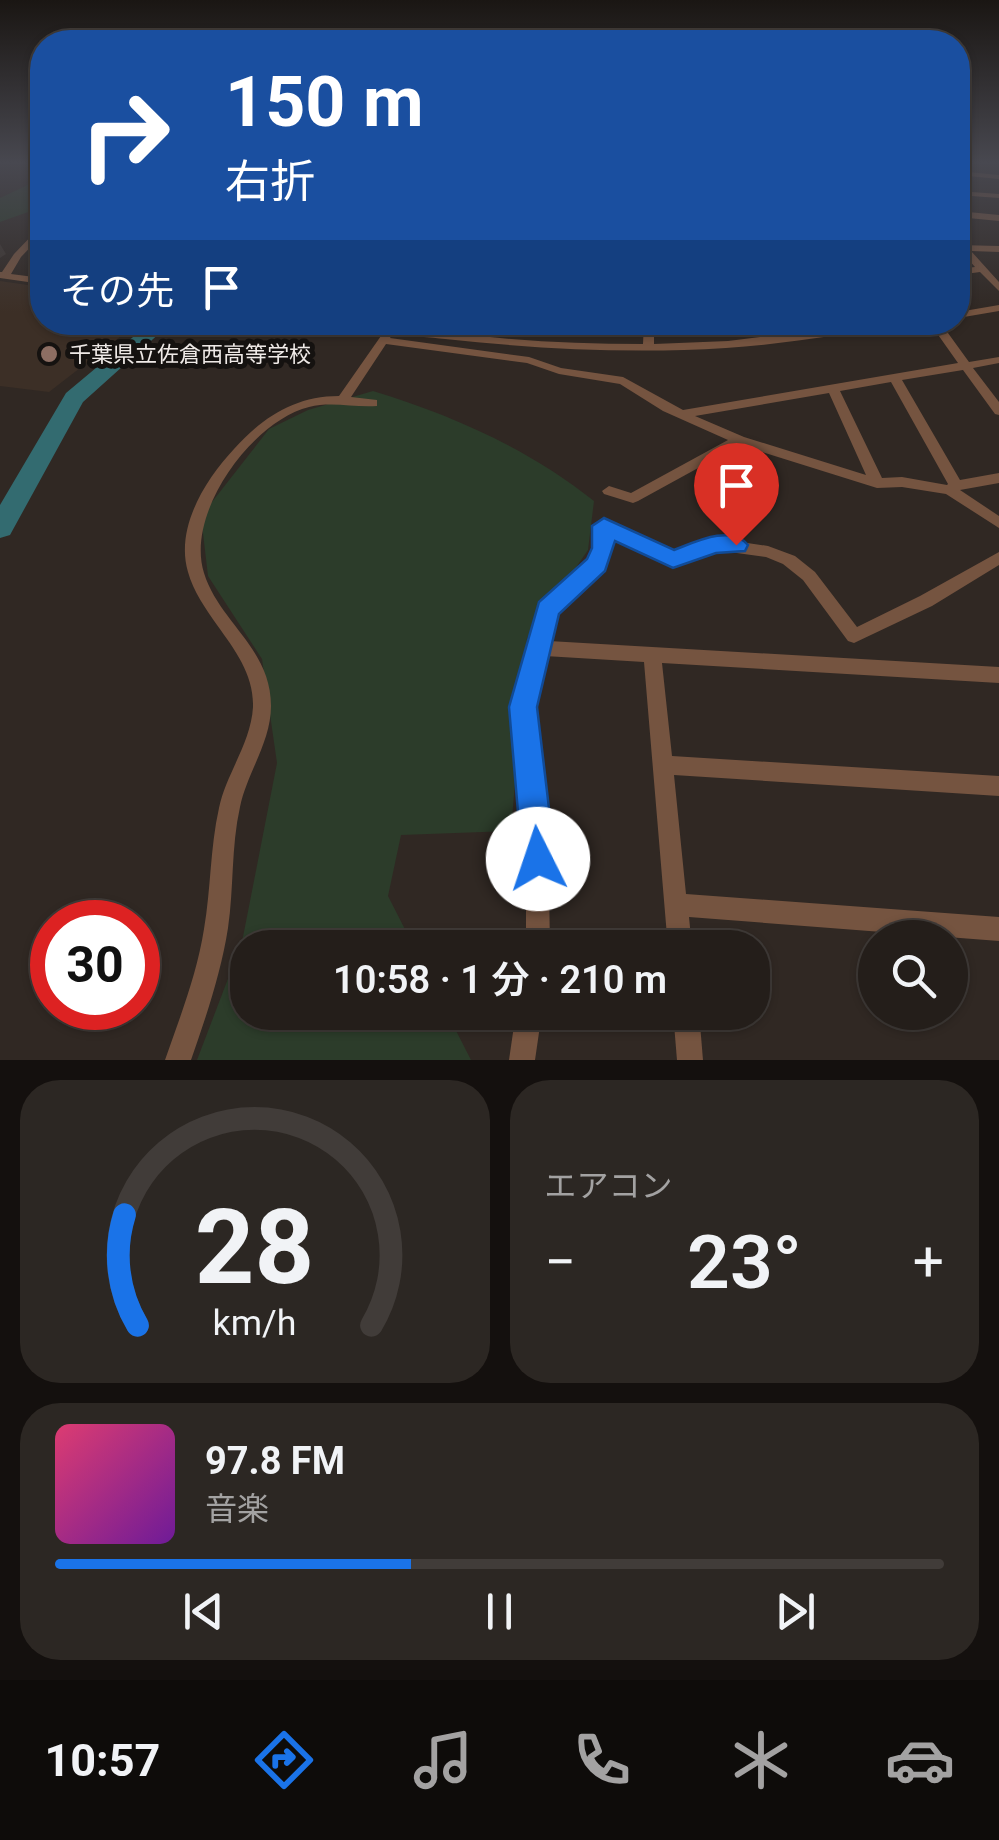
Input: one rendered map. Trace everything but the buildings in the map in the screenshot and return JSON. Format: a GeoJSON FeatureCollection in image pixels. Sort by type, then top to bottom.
{"type":"FeatureCollection","features":[{"type":"Feature","properties":{"kind":"street"},"geometry":{"type":"LineString","coordinates":[[970,215],[999,218]]}},
{"type":"Feature","properties":{"kind":"street"},"geometry":{"type":"LineString","coordinates":[[30,242],[2,275],[30,279]]}},
{"type":"Feature","properties":{"kind":"street"},"geometry":{"type":"LineString","coordinates":[[970,248],[999,249]]}},
{"type":"Feature","properties":{"kind":"street"},"geometry":{"type":"LineString","coordinates":[[970,258],[999,288]]}},
{"type":"Feature","properties":{"kind":"street"},"geometry":{"type":"LineString","coordinates":[[970,270],[982,269]]}},
{"type":"Feature","properties":{"kind":"street"},"geometry":{"type":"LineString","coordinates":[[970,313],[999,308]]}},
{"type":"Feature","properties":{"kind":"street"},"geometry":{"type":"LineString","coordinates":[[343,399],[386,335]]}},
{"type":"Feature","properties":{"kind":"street"},"geometry":{"type":"LineString","coordinates":[[408,335],[529,360],[560,371],[623,381],[681,414],[739,440],[877,483],[953,488],[999,478]]}},
{"type":"Feature","properties":{"kind":"street"},"geometry":{"type":"LineString","coordinates":[[433,335],[648,348],[806,335]]}},
{"type":"Feature","properties":{"kind":"street"},"geometry":{"type":"LineString","coordinates":[[648,348],[649,335]]}},
{"type":"Feature","properties":{"kind":"street"},"geometry":{"type":"LineString","coordinates":[[943,335],[999,412]]}},
{"type":"Feature","properties":{"kind":"street"},"geometry":{"type":"LineString","coordinates":[[681,414],[999,360]]}},
{"type":"Feature","properties":{"kind":"street"},"geometry":{"type":"LineString","coordinates":[[895,379],[953,488],[999,524]]}},
{"type":"Feature","properties":{"kind":"street"},"geometry":{"type":"LineString","coordinates":[[834,390],[877,483]]}},
{"type":"Feature","properties":{"kind":"street"},"geometry":{"type":"LineString","coordinates":[[178,1060],[216,931],[233,788],[258,733],[262,710],[256,666],[196,576],[191,554],[194,519],[255,431],[291,408],[343,399],[373,402]]}},
{"type":"Feature","properties":{"kind":"street"},"geometry":{"type":"LineString","coordinates":[[609,491],[633,498],[739,440]]}},
{"type":"Feature","properties":{"kind":"street"},"geometry":{"type":"LineString","coordinates":[[538,930],[537,824],[523,707],[548,610],[597,565],[604,548],[604,526],[673,560],[714,544],[768,552],[790,560],[809,576],[854,636],[926,601],[999,558]]}},
{"type":"Feature","properties":{"kind":"street"},"geometry":{"type":"LineString","coordinates":[[538,648],[999,675]]}},
{"type":"Feature","properties":{"kind":"street"},"geometry":{"type":"LineString","coordinates":[[652,655],[678,930]]}},
{"type":"Feature","properties":{"kind":"street"},"geometry":{"type":"LineString","coordinates":[[663,765],[999,786]]}},
{"type":"Feature","properties":{"kind":"street"},"geometry":{"type":"LineString","coordinates":[[676,905],[999,929]]}},
{"type":"Feature","properties":{"kind":"street"},"geometry":{"type":"LineString","coordinates":[[522,1060],[526,1030]]}},
{"type":"Feature","properties":{"kind":"street"},"geometry":{"type":"LineString","coordinates":[[688,1030],[690,1060]]}},
{"type":"Feature","properties":{"kind":"shaded area","name":"千葉県立佐倉西高等学校"},"geometry":{"type":"Polygon","coordinates":[[[0,281],[30,285],[30,335],[123,335],[49,392],[0,386],[0,281]]]}},
{"type":"Feature","properties":{"kind":"green space"},"geometry":{"type":"Polygon","coordinates":[[[0,213],[24,213],[0,222],[0,213]]]}},
{"type":"Feature","properties":{"kind":"green space"},"geometry":{"type":"Polygon","coordinates":[[[373,391],[489,436],[543,465],[594,501],[588,550],[527,638],[511,831],[401,835],[388,896],[405,930],[244,930],[277,763],[262,659],[208,576],[201,516],[269,429],[308,410],[373,391]]]}},
{"type":"Feature","properties":{"kind":"green space"},"geometry":{"type":"Polygon","coordinates":[[[230,973],[230,1030],[456,1030],[471,1060],[197,1060],[230,973]]]}},
{"type":"Feature","properties":{"kind":"waterway"},"geometry":{"type":"LineString","coordinates":[[0,528],[74,398],[148,335]]}},
{"type":"Feature","properties":{"kind":"place","name":"千葉県立佐倉西高等学校"},"geometry":{"type":"Point","coordinates":[49,354]}},
{"type":"Feature","properties":{"kind":"route"},"geometry":{"type":"LineString","coordinates":[[538,859],[523,707],[548,610],[597,565],[604,548],[604,526],[673,560],[714,544],[736,545]]}}]}
